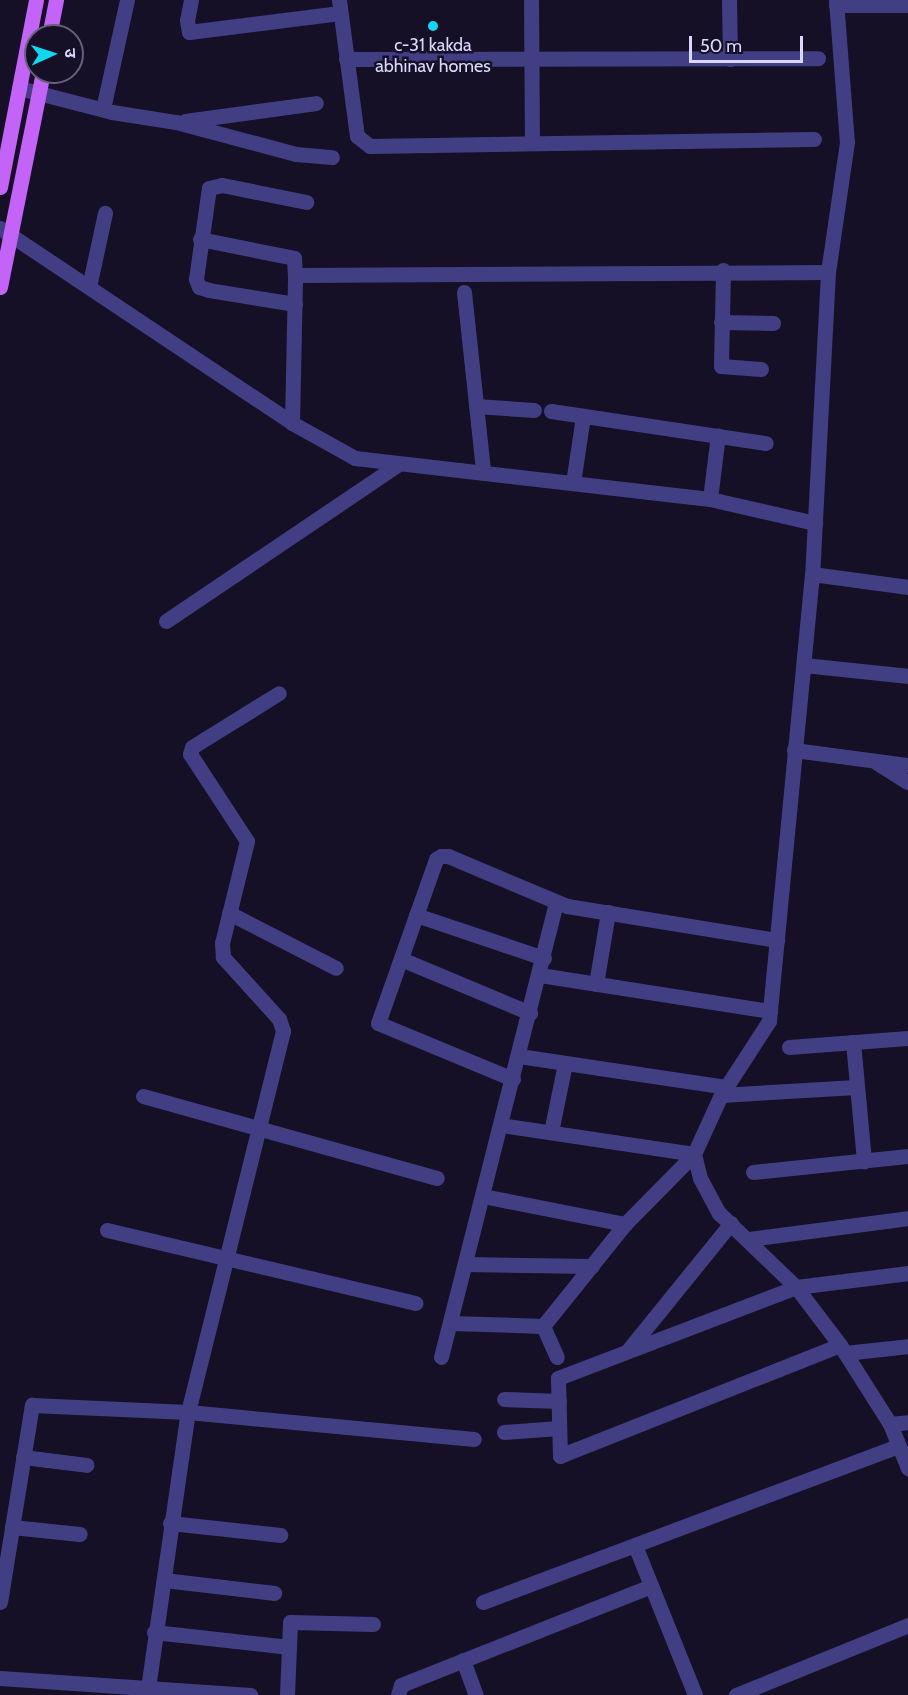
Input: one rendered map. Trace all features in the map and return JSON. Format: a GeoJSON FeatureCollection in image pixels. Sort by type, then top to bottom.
{"type":"FeatureCollection","features":[{"type":"Feature","properties":{"kind":"main road"},"geometry":{"type":"LineString","coordinates":[[0,187],[36,0]]}},
{"type":"Feature","properties":{"kind":"main road"},"geometry":{"type":"LineString","coordinates":[[51,24],[56,0]]}},
{"type":"Feature","properties":{"kind":"main road"},"geometry":{"type":"LineString","coordinates":[[0,287],[5,231],[40,84]]}},
{"type":"Feature","properties":{"kind":"street"},"geometry":{"type":"LineString","coordinates":[[103,109],[126,0]]}},
{"type":"Feature","properties":{"kind":"street"},"geometry":{"type":"LineString","coordinates":[[191,0],[187,20],[189,32],[340,7],[357,136],[364,143],[814,139]]}},
{"type":"Feature","properties":{"kind":"street"},"geometry":{"type":"LineString","coordinates":[[531,0],[532,141]]}},
{"type":"Feature","properties":{"kind":"street"},"geometry":{"type":"LineString","coordinates":[[729,0],[730,58]]}},
{"type":"Feature","properties":{"kind":"street"},"geometry":{"type":"LineString","coordinates":[[543,1326],[625,1224],[694,1154],[724,1091],[770,1021],[812,574],[828,272],[848,142],[836,2],[908,5]]}},
{"type":"Feature","properties":{"kind":"street"},"geometry":{"type":"LineString","coordinates":[[346,59],[818,58]]}},
{"type":"Feature","properties":{"kind":"street"},"geometry":{"type":"LineString","coordinates":[[19,88],[39,91],[103,109],[176,122],[296,154],[332,157]]}},
{"type":"Feature","properties":{"kind":"street"},"geometry":{"type":"LineString","coordinates":[[176,122],[316,103]]}},
{"type":"Feature","properties":{"kind":"street"},"geometry":{"type":"LineString","coordinates":[[295,304],[199,287],[196,279],[200,239],[209,189],[214,185],[306,202]]}},
{"type":"Feature","properties":{"kind":"street"},"geometry":{"type":"LineString","coordinates":[[89,287],[105,213]]}},
{"type":"Feature","properties":{"kind":"street"},"geometry":{"type":"LineString","coordinates":[[5,231],[292,423],[355,458],[399,464],[483,470],[710,499],[815,523]]}},
{"type":"Feature","properties":{"kind":"street"},"geometry":{"type":"LineString","coordinates":[[200,239],[294,258],[296,275],[292,423]]}},
{"type":"Feature","properties":{"kind":"street"},"geometry":{"type":"LineString","coordinates":[[296,275],[723,270],[828,272]]}},
{"type":"Feature","properties":{"kind":"street"},"geometry":{"type":"LineString","coordinates":[[723,270],[721,366],[761,369]]}},
{"type":"Feature","properties":{"kind":"street"},"geometry":{"type":"LineString","coordinates":[[464,292],[483,470]]}},
{"type":"Feature","properties":{"kind":"street"},"geometry":{"type":"LineString","coordinates":[[721,322],[773,323]]}},
{"type":"Feature","properties":{"kind":"street"},"geometry":{"type":"LineString","coordinates":[[476,406],[534,410]]}},
{"type":"Feature","properties":{"kind":"street"},"geometry":{"type":"LineString","coordinates":[[551,411],[766,443]]}},
{"type":"Feature","properties":{"kind":"street"},"geometry":{"type":"LineString","coordinates":[[573,483],[583,416]]}},
{"type":"Feature","properties":{"kind":"street"},"geometry":{"type":"LineString","coordinates":[[710,499],[718,435]]}},
{"type":"Feature","properties":{"kind":"street"},"geometry":{"type":"LineString","coordinates":[[166,621],[399,464]]}},
{"type":"Feature","properties":{"kind":"street"},"geometry":{"type":"LineString","coordinates":[[812,574],[908,587]]}},
{"type":"Feature","properties":{"kind":"street"},"geometry":{"type":"LineString","coordinates":[[804,665],[908,676]]}},
{"type":"Feature","properties":{"kind":"street"},"geometry":{"type":"LineString","coordinates":[[147,1691],[188,1412],[260,1129],[283,1025],[223,957],[229,913],[247,841],[190,754],[192,747],[279,693]]}},
{"type":"Feature","properties":{"kind":"street"},"geometry":{"type":"LineString","coordinates":[[794,750],[908,765]]}},
{"type":"Feature","properties":{"kind":"street"},"geometry":{"type":"LineString","coordinates":[[872,760],[908,782]]}},
{"type":"Feature","properties":{"kind":"street"},"geometry":{"type":"LineString","coordinates":[[513,1079],[378,1023],[436,860],[441,856],[448,856],[556,903],[777,940]]}},
{"type":"Feature","properties":{"kind":"street"},"geometry":{"type":"LineString","coordinates":[[441,1357],[540,975],[556,903]]}},
{"type":"Feature","properties":{"kind":"street"},"geometry":{"type":"LineString","coordinates":[[596,984],[608,912]]}},
{"type":"Feature","properties":{"kind":"street"},"geometry":{"type":"LineString","coordinates":[[229,913],[336,968]]}},
{"type":"Feature","properties":{"kind":"street"},"geometry":{"type":"LineString","coordinates":[[416,915],[544,958]]}},
{"type":"Feature","properties":{"kind":"street"},"geometry":{"type":"LineString","coordinates":[[401,959],[530,1013]]}},
{"type":"Feature","properties":{"kind":"street"},"geometry":{"type":"LineString","coordinates":[[540,975],[770,1011]]}},
{"type":"Feature","properties":{"kind":"street"},"geometry":{"type":"LineString","coordinates":[[789,1047],[908,1038]]}},
{"type":"Feature","properties":{"kind":"street"},"geometry":{"type":"LineString","coordinates":[[853,1042],[864,1161]]}},
{"type":"Feature","properties":{"kind":"street"},"geometry":{"type":"LineString","coordinates":[[519,1056],[724,1091],[856,1087]]}},
{"type":"Feature","properties":{"kind":"street"},"geometry":{"type":"LineString","coordinates":[[551,1132],[565,1063]]}},
{"type":"Feature","properties":{"kind":"street"},"geometry":{"type":"LineString","coordinates":[[143,1096],[437,1178]]}},
{"type":"Feature","properties":{"kind":"street"},"geometry":{"type":"LineString","coordinates":[[501,1125],[694,1154]]}},
{"type":"Feature","properties":{"kind":"street"},"geometry":{"type":"LineString","coordinates":[[694,1154],[708,1193],[719,1213],[749,1239],[796,1287],[843,1349],[890,1424],[908,1468]]}},
{"type":"Feature","properties":{"kind":"street"},"geometry":{"type":"LineString","coordinates":[[753,1172],[908,1156]]}},
{"type":"Feature","properties":{"kind":"street"},"geometry":{"type":"LineString","coordinates":[[483,1196],[625,1224]]}},
{"type":"Feature","properties":{"kind":"street"},"geometry":{"type":"LineString","coordinates":[[749,1239],[908,1218]]}},
{"type":"Feature","properties":{"kind":"street"},"geometry":{"type":"LineString","coordinates":[[628,1352],[731,1223]]}},
{"type":"Feature","properties":{"kind":"street"},"geometry":{"type":"LineString","coordinates":[[106,1230],[415,1303]]}},
{"type":"Feature","properties":{"kind":"street"},"geometry":{"type":"LineString","coordinates":[[465,1264],[592,1266]]}},
{"type":"Feature","properties":{"kind":"street"},"geometry":{"type":"LineString","coordinates":[[908,1273],[796,1287],[558,1378],[560,1456],[843,1349],[908,1346]]}},
{"type":"Feature","properties":{"kind":"street"},"geometry":{"type":"LineString","coordinates":[[450,1323],[543,1326]]}},
{"type":"Feature","properties":{"kind":"street"},"geometry":{"type":"LineString","coordinates":[[543,1326],[557,1357]]}},
{"type":"Feature","properties":{"kind":"street"},"geometry":{"type":"LineString","coordinates":[[504,1399],[559,1401]]}},
{"type":"Feature","properties":{"kind":"street"},"geometry":{"type":"LineString","coordinates":[[0,1602],[32,1406],[188,1412],[474,1439]]}},
{"type":"Feature","properties":{"kind":"street"},"geometry":{"type":"LineString","coordinates":[[890,1424],[908,1422]]}},
{"type":"Feature","properties":{"kind":"street"},"geometry":{"type":"LineString","coordinates":[[504,1432],[559,1428]]}},
{"type":"Feature","properties":{"kind":"street"},"geometry":{"type":"LineString","coordinates":[[483,1602],[636,1548],[898,1446]]}},
{"type":"Feature","properties":{"kind":"street"},"geometry":{"type":"LineString","coordinates":[[23,1457],[87,1465]]}},
{"type":"Feature","properties":{"kind":"street"},"geometry":{"type":"LineString","coordinates":[[170,1523],[280,1535]]}},
{"type":"Feature","properties":{"kind":"street"},"geometry":{"type":"LineString","coordinates":[[12,1527],[80,1534]]}},
{"type":"Feature","properties":{"kind":"street"},"geometry":{"type":"LineString","coordinates":[[636,1548],[695,1695]]}},
{"type":"Feature","properties":{"kind":"street"},"geometry":{"type":"LineString","coordinates":[[164,1580],[274,1593]]}},
{"type":"Feature","properties":{"kind":"street"},"geometry":{"type":"LineString","coordinates":[[398,1695],[401,1685],[651,1586]]}},
{"type":"Feature","properties":{"kind":"street"},"geometry":{"type":"LineString","coordinates":[[287,1695],[290,1622],[373,1624]]}},
{"type":"Feature","properties":{"kind":"street"},"geometry":{"type":"LineString","coordinates":[[736,1695],[908,1625]]}},
{"type":"Feature","properties":{"kind":"street"},"geometry":{"type":"LineString","coordinates":[[154,1632],[289,1647]]}},
{"type":"Feature","properties":{"kind":"street"},"geometry":{"type":"LineString","coordinates":[[463,1660],[472,1694]]}},
{"type":"Feature","properties":{"kind":"street"},"geometry":{"type":"LineString","coordinates":[[0,1678],[147,1691],[250,1695]]}},
{"type":"Feature","properties":{"kind":"place","name":"c-31 kakda abhinav homes"},"geometry":{"type":"Point","coordinates":[433,26]}}]}
